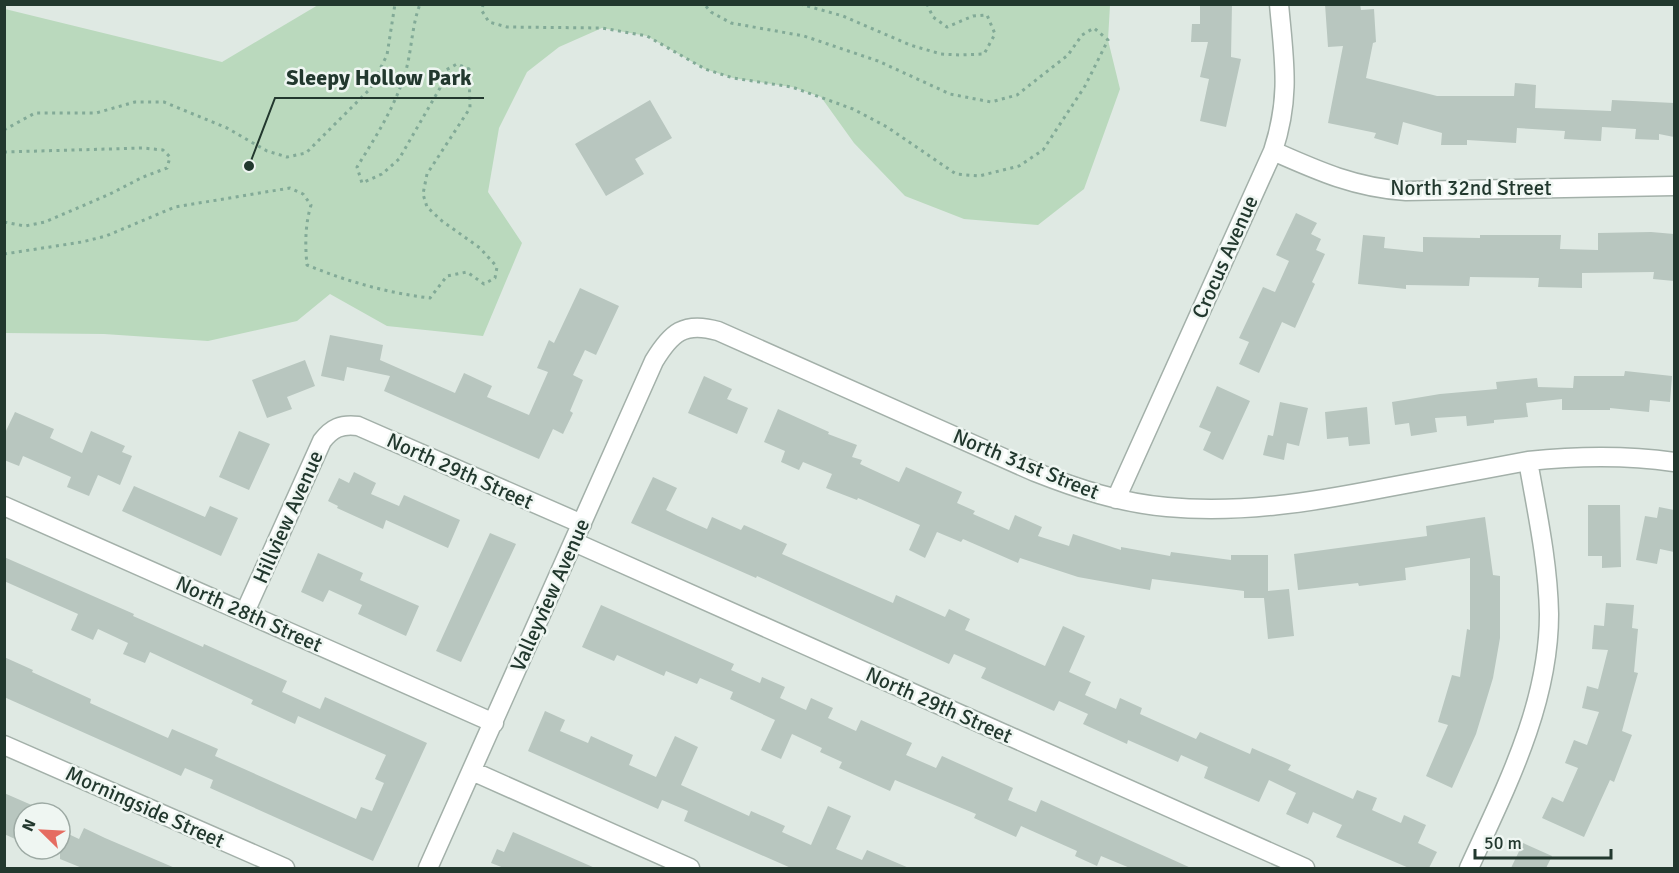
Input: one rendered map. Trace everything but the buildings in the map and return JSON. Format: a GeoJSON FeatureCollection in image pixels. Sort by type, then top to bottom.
{"type":"FeatureCollection","features":[{"type":"Feature","properties":{"kind":"street","name":"Crocus Avenue"},"geometry":{"type":"LineString","coordinates":[[1116,499],[1274,151],[1286,95],[1279,4]]}},
{"type":"Feature","properties":{"kind":"street","name":"North 32nd Street"},"geometry":{"type":"LineString","coordinates":[[1274,151],[1336,178],[1382,189],[1406,191],[1674,186]]}},
{"type":"Feature","properties":{"kind":"street","name":"North 31st Street"},"geometry":{"type":"LineString","coordinates":[[683,329],[706,328],[718,331],[1035,472],[1116,499],[1167,507],[1194,509],[1263,507],[1326,499],[1528,461],[1605,456],[1674,462]]}},
{"type":"Feature","properties":{"kind":"street","name":"Valleyview Avenue"},"geometry":{"type":"LineString","coordinates":[[428,868],[654,361],[671,337],[683,329]]}},
{"type":"Feature","properties":{"kind":"street","name":"North 29th Street"},"geometry":{"type":"LineString","coordinates":[[336,427],[358,426],[582,524]]}},
{"type":"Feature","properties":{"kind":"street","name":"Hillview Avenue"},"geometry":{"type":"LineString","coordinates":[[245,612],[322,441],[328,432],[336,427]]}},
{"type":"Feature","properties":{"kind":"street"},"geometry":{"type":"LineString","coordinates":[[1469,868],[1527,734],[1542,677],[1548,633],[1548,585],[1545,552],[1528,461]]}},
{"type":"Feature","properties":{"kind":"street","name":"North 28th Street"},"geometry":{"type":"LineString","coordinates":[[4,506],[494,723]]}},
{"type":"Feature","properties":{"kind":"street","name":"North 29th Street"},"geometry":{"type":"LineString","coordinates":[[574,542],[1305,868]]}},
{"type":"Feature","properties":{"kind":"street","name":"Morningside Street"},"geometry":{"type":"LineString","coordinates":[[4,745],[285,868]]}},
{"type":"Feature","properties":{"kind":"street"},"geometry":{"type":"LineString","coordinates":[[472,771],[690,868]]}},
{"type":"Feature","properties":{"kind":"path"},"geometry":{"type":"LineString","coordinates":[[4,130],[35,113],[96,113],[135,102],[164,102],[227,128],[267,151],[287,157],[306,153],[370,89],[387,56],[396,4]]}},
{"type":"Feature","properties":{"kind":"path"},"geometry":{"type":"LineString","coordinates":[[4,254],[106,236],[175,207],[290,188],[303,194],[311,205],[307,217],[305,247],[307,265],[337,277],[402,295],[430,298],[447,276],[467,272],[484,284],[495,278],[497,267],[480,249],[427,207],[423,194],[427,174],[470,108],[469,69],[457,64],[446,69],[440,88],[399,159],[382,174],[362,183],[359,175],[357,167],[390,113],[405,75],[415,18],[420,4]]}},
{"type":"Feature","properties":{"kind":"path"},"geometry":{"type":"LineString","coordinates":[[483,4],[482,12],[489,22],[507,27],[602,28],[647,36],[705,69],[733,78],[792,87],[853,109],[887,127],[956,174],[980,176],[1019,166],[1043,150],[1085,86],[1108,40],[1094,28],[1082,35],[1068,55],[1017,95],[991,102],[950,94],[878,62],[804,36],[731,23],[711,12],[704,4]]}},
{"type":"Feature","properties":{"kind":"path"},"geometry":{"type":"LineString","coordinates":[[800,4],[843,16],[910,45],[941,54],[984,54],[995,34],[987,15],[973,16],[946,27],[933,16],[927,4]]}},
{"type":"Feature","properties":{"kind":"path"},"geometry":{"type":"LineString","coordinates":[[4,152],[143,148],[163,150],[170,157],[167,168],[45,222],[25,226],[4,222]]}},
{"type":"Feature","properties":{"kind":"green space"},"geometry":{"type":"Polygon","coordinates":[[[318,5],[1110,5],[1108,40],[1120,89],[1084,189],[1038,225],[964,219],[905,196],[854,143],[821,97],[792,87],[733,78],[705,69],[647,36],[602,28],[559,47],[527,72],[499,128],[488,192],[522,243],[483,336],[387,326],[330,294],[297,321],[208,341],[104,334],[5,333],[5,9],[222,62],[318,5]]]}},
{"type":"Feature","properties":{"kind":"place","name":"Sleepy Hollow Park"},"geometry":{"type":"Point","coordinates":[249,166]}}]}
